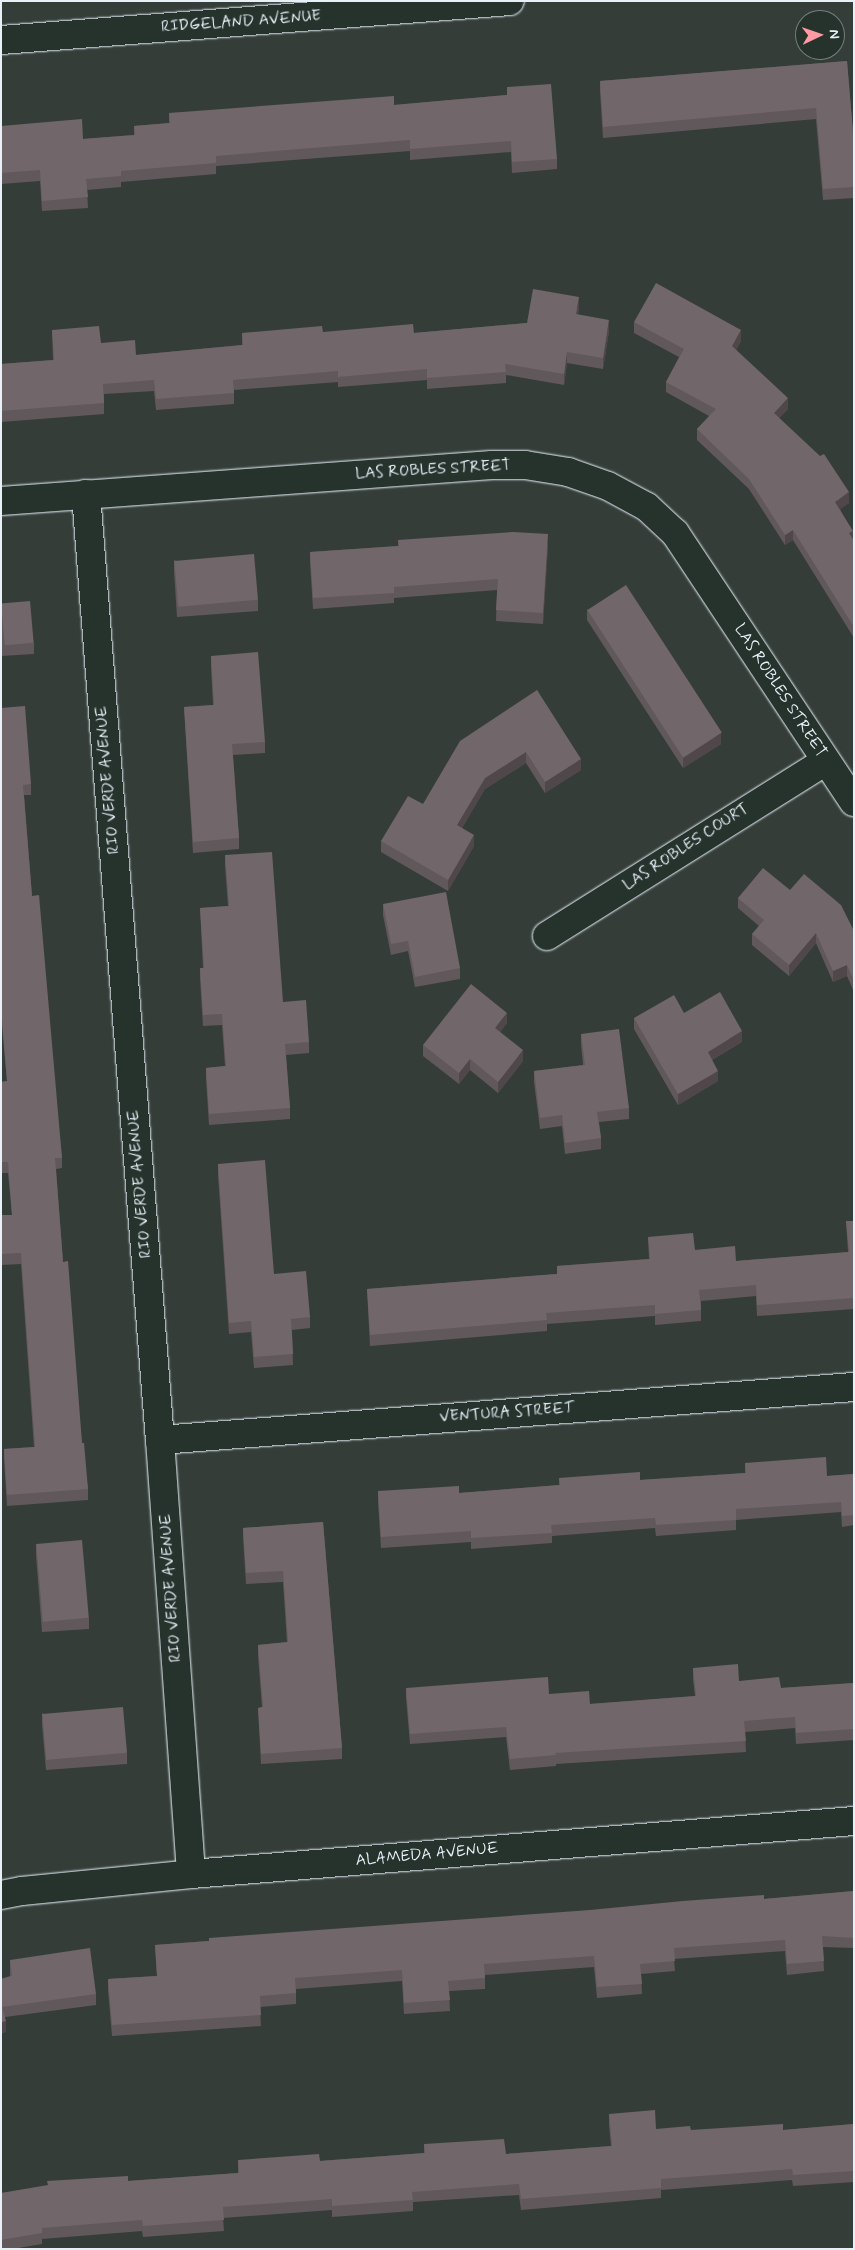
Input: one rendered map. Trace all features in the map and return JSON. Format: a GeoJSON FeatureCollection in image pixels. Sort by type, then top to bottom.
{"type":"FeatureCollection","features":[{"type":"Feature","properties":{"kind":"street","name":"RIDGELAND AVENUE"},"geometry":{"type":"LineString","coordinates":[[1,40],[510,1]]}},
{"type":"Feature","properties":{"kind":"street","name":"LAS ROBLES STREET"},"geometry":{"type":"LineString","coordinates":[[1,501],[492,465],[525,465],[568,472],[608,486],[647,507],[675,533],[854,802]]}},
{"type":"Feature","properties":{"kind":"street","name":"RIO VERDE AVENUE"},"geometry":{"type":"LineString","coordinates":[[86,494],[160,1440],[191,1874]]}},
{"type":"Feature","properties":{"kind":"street","name":"LAS ROBLES COURT"},"geometry":{"type":"LineString","coordinates":[[547,936],[792,779],[826,760]]}},
{"type":"Feature","properties":{"kind":"street","name":"VENTURA STREET"},"geometry":{"type":"LineString","coordinates":[[160,1440],[854,1386]]}},
{"type":"Feature","properties":{"kind":"street","name":"ALAMEDA AVENUE"},"geometry":{"type":"LineString","coordinates":[[1,1895],[22,1890],[191,1874],[854,1821]]}},
{"type":"Feature","properties":{"kind":"building"},"geometry":{"type":"Polygon","coordinates":[[[847,61],[854,144],[854,187],[823,189],[816,108],[603,127],[600,81],[847,61]]]}},
{"type":"Feature","properties":{"kind":"building"},"geometry":{"type":"Polygon","coordinates":[[[551,84],[557,159],[512,162],[511,141],[410,149],[410,140],[216,156],[216,163],[121,171],[121,176],[86,179],[88,197],[42,201],[40,170],[1,173],[1,126],[82,119],[83,139],[135,135],[134,126],[170,123],[169,113],[394,96],[394,105],[507,95],[507,87],[551,84]]]}},
{"type":"Feature","properties":{"kind":"building"},"geometry":{"type":"Polygon","coordinates":[[[656,283],[741,330],[732,346],[788,398],[774,413],[820,456],[824,454],[849,492],[835,502],[853,531],[849,533],[854,541],[854,627],[793,530],[785,535],[749,479],[697,429],[716,409],[666,382],[684,349],[634,322],[656,283]]]}},
{"type":"Feature","properties":{"kind":"building"},"geometry":{"type":"Polygon","coordinates":[[[533,289],[579,297],[576,314],[609,320],[603,358],[567,352],[564,374],[505,364],[506,372],[427,378],[427,369],[338,377],[338,371],[233,380],[234,393],[156,399],[154,380],[103,384],[104,403],[1,411],[1,364],[54,360],[52,330],[99,326],[101,343],[135,340],[136,355],[243,345],[242,333],[322,326],[323,332],[413,324],[414,333],[527,323],[533,289]]]}},
{"type":"Feature","properties":{"kind":"building"},"geometry":{"type":"Polygon","coordinates":[[[513,532],[548,534],[543,613],[496,610],[498,579],[394,587],[394,593],[313,598],[310,552],[399,546],[398,540],[513,532]]]}},
{"type":"Feature","properties":{"kind":"building"},"geometry":{"type":"Polygon","coordinates":[[[254,554],[258,600],[178,607],[174,561],[254,554]]]}},
{"type":"Feature","properties":{"kind":"building"},"geometry":{"type":"Polygon","coordinates":[[[626,585],[722,733],[683,758],[587,610],[626,585]]]}},
{"type":"Feature","properties":{"kind":"building"},"geometry":{"type":"Polygon","coordinates":[[[30,601],[34,643],[5,645],[1,604],[30,601]]]}},
{"type":"Feature","properties":{"kind":"building"},"geometry":{"type":"Polygon","coordinates":[[[258,652],[265,742],[232,744],[239,838],[193,842],[184,707],[214,705],[211,656],[258,652]]]}},
{"type":"Feature","properties":{"kind":"building"},"geometry":{"type":"Polygon","coordinates":[[[537,690],[581,759],[545,782],[526,752],[485,778],[457,825],[474,835],[448,880],[381,841],[408,796],[423,804],[460,741],[537,690]]]}},
{"type":"Feature","properties":{"kind":"building"},"geometry":{"type":"Polygon","coordinates":[[[25,706],[31,784],[23,785],[32,896],[39,895],[62,1158],[55,1158],[63,1262],[68,1261],[82,1443],[84,1443],[88,1489],[7,1495],[4,1449],[35,1447],[21,1253],[1,1254],[1,1215],[12,1215],[8,1162],[1,1162],[1,1082],[7,1081],[1,1005],[1,708],[25,706]]]}},
{"type":"Feature","properties":{"kind":"building"},"geometry":{"type":"Polygon","coordinates":[[[272,852],[283,1002],[306,1000],[309,1042],[285,1044],[290,1108],[209,1114],[206,1068],[226,1066],[222,1014],[203,1015],[200,968],[204,968],[200,908],[229,906],[225,855],[272,852]]]}},
{"type":"Feature","properties":{"kind":"building"},"geometry":{"type":"Polygon","coordinates":[[[763,868],[790,890],[804,874],[841,905],[854,931],[854,981],[847,965],[833,971],[816,933],[789,965],[752,934],[764,920],[738,898],[763,868]]]}},
{"type":"Feature","properties":{"kind":"building"},"geometry":{"type":"Polygon","coordinates":[[[446,892],[460,968],[415,977],[408,941],[391,944],[383,904],[446,892]]]}},
{"type":"Feature","properties":{"kind":"building"},"geometry":{"type":"Polygon","coordinates":[[[471,984],[507,1013],[495,1028],[523,1050],[498,1082],[470,1059],[459,1073],[423,1045],[471,984]]]}},
{"type":"Feature","properties":{"kind":"building"},"geometry":{"type":"Polygon","coordinates":[[[720,992],[742,1031],[708,1052],[718,1071],[678,1094],[634,1018],[674,995],[684,1013],[720,992]]]}},
{"type":"Feature","properties":{"kind":"building"},"geometry":{"type":"Polygon","coordinates":[[[619,1029],[629,1108],[597,1112],[601,1138],[565,1143],[562,1115],[540,1118],[534,1071],[585,1065],[581,1034],[619,1029]]]}},
{"type":"Feature","properties":{"kind":"building"},"geometry":{"type":"Polygon","coordinates":[[[265,1160],[274,1274],[306,1271],[310,1317],[291,1319],[293,1354],[254,1357],[251,1321],[229,1323],[218,1164],[265,1160]]]}},
{"type":"Feature","properties":{"kind":"building"},"geometry":{"type":"Polygon","coordinates":[[[846,1221],[854,1221],[854,1298],[757,1305],[756,1285],[699,1290],[701,1310],[655,1314],[655,1305],[546,1313],[547,1320],[370,1335],[367,1289],[557,1274],[557,1266],[650,1259],[648,1237],[693,1233],[695,1250],[735,1246],[736,1261],[849,1252],[846,1221]]]}},
{"type":"Feature","properties":{"kind":"building"},"geometry":{"type":"Polygon","coordinates":[[[826,1457],[827,1476],[854,1474],[854,1515],[842,1516],[841,1502],[736,1509],[736,1520],[656,1525],[655,1518],[551,1525],[552,1533],[471,1538],[471,1531],[381,1537],[378,1491],[459,1486],[459,1493],[560,1485],[559,1478],[640,1472],[640,1480],[746,1473],[745,1463],[826,1457]]]}},
{"type":"Feature","properties":{"kind":"building"},"geometry":{"type":"Polygon","coordinates":[[[323,1522],[342,1748],[261,1754],[258,1708],[263,1707],[258,1645],[288,1642],[283,1571],[246,1573],[243,1528],[323,1522]]]}},
{"type":"Feature","properties":{"kind":"building"},"geometry":{"type":"Polygon","coordinates":[[[82,1540],[89,1618],[43,1622],[36,1544],[82,1540]]]}},
{"type":"Feature","properties":{"kind":"building"},"geometry":{"type":"Polygon","coordinates":[[[738,1664],[739,1681],[779,1677],[781,1688],[854,1683],[854,1729],[796,1733],[795,1717],[744,1721],[746,1741],[555,1753],[556,1755],[510,1759],[506,1727],[410,1734],[406,1688],[548,1677],[549,1694],[589,1691],[590,1704],[696,1696],[693,1668],[738,1664]]]}},
{"type":"Feature","properties":{"kind":"building"},"geometry":{"type":"Polygon","coordinates":[[[123,1707],[127,1753],[46,1760],[42,1714],[123,1707]]]}},
{"type":"Feature","properties":{"kind":"building"},"geometry":{"type":"Polygon","coordinates":[[[854,1891],[854,1938],[822,1936],[824,1961],[787,1964],[785,1940],[674,1948],[675,1961],[640,1964],[642,1984],[597,1987],[594,1956],[484,1964],[485,1978],[448,1981],[450,2000],[404,2003],[402,1970],[295,1978],[296,1993],[260,1996],[261,2015],[112,2025],[108,1979],[157,1976],[155,1945],[209,1941],[209,1938],[590,1910],[683,1901],[764,1895],[764,1899],[854,1891]]]}},
{"type":"Feature","properties":{"kind":"building"},"geometry":{"type":"Polygon","coordinates":[[[90,1948],[96,1994],[2,2007],[6,2021],[1,2022],[1,1979],[12,1976],[10,1960],[90,1948]]]}},
{"type":"Feature","properties":{"kind":"building"},"geometry":{"type":"Polygon","coordinates":[[[655,2110],[656,2129],[690,2126],[691,2130],[783,2124],[783,2130],[854,2124],[854,2171],[793,2175],[792,2169],[661,2179],[661,2188],[521,2199],[519,2184],[412,2192],[413,2200],[332,2206],[332,2199],[223,2207],[224,2220],[143,2226],[142,2220],[42,2228],[42,2233],[1,2240],[1,2193],[48,2185],[47,2181],[128,2176],[128,2181],[239,2173],[238,2160],[319,2154],[320,2161],[425,2153],[424,2144],[504,2139],[506,2154],[612,2146],[609,2114],[655,2110]]]}}]}
